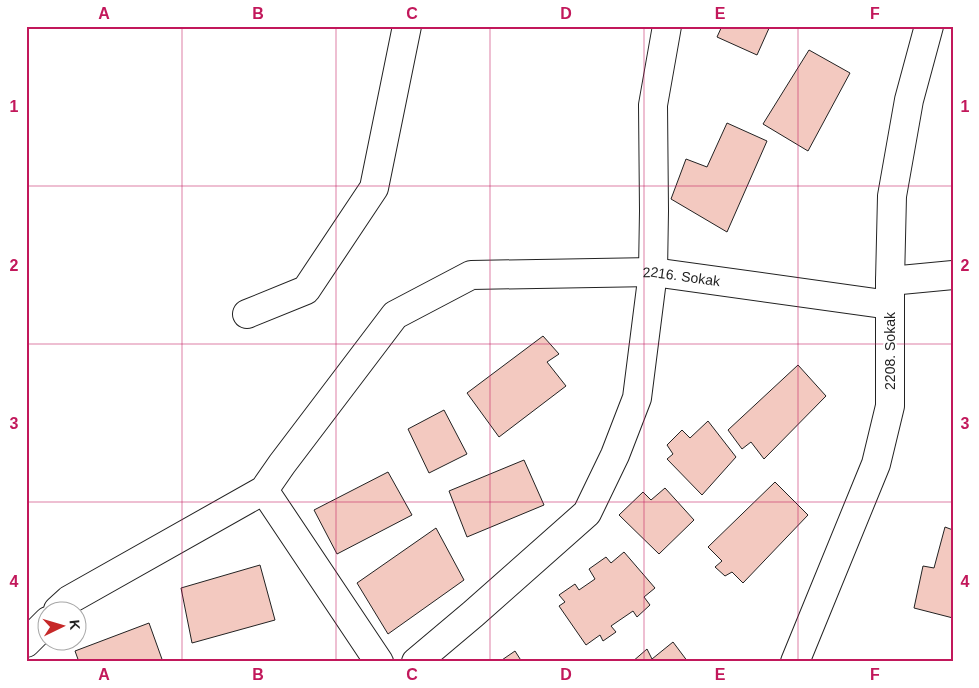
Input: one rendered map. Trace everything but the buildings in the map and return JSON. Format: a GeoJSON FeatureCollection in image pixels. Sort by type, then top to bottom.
{"type":"FeatureCollection","features":[{"type":"Feature","properties":{"kind":"street"},"geometry":{"type":"LineString","coordinates":[[247,314],[306,290],[374,188],[407,26]]}},
{"type":"Feature","properties":{"kind":"street"},"geometry":{"type":"LineString","coordinates":[[416,662],[587,513],[614,455],[637,398],[653,272],[653,106],[666,26]]}},
{"type":"Feature","properties":{"kind":"street","name":"2208. Sokak"},"geometry":{"type":"LineString","coordinates":[[795,662],[876,464],[890,406],[892,196],[909,100],[929,26]]}},
{"type":"Feature","properties":{"kind":"street","name":"2216. Sokak"},"geometry":{"type":"LineString","coordinates":[[264,490],[396,314],[471,275],[653,272],[890,293],[953,275]]}},
{"type":"Feature","properties":{"kind":"street"},"geometry":{"type":"LineString","coordinates":[[69,600],[264,490],[379,662]]}},
{"type":"Feature","properties":{"kind":"street"},"geometry":{"type":"LineString","coordinates":[[26,643],[38,631]]}}]}
